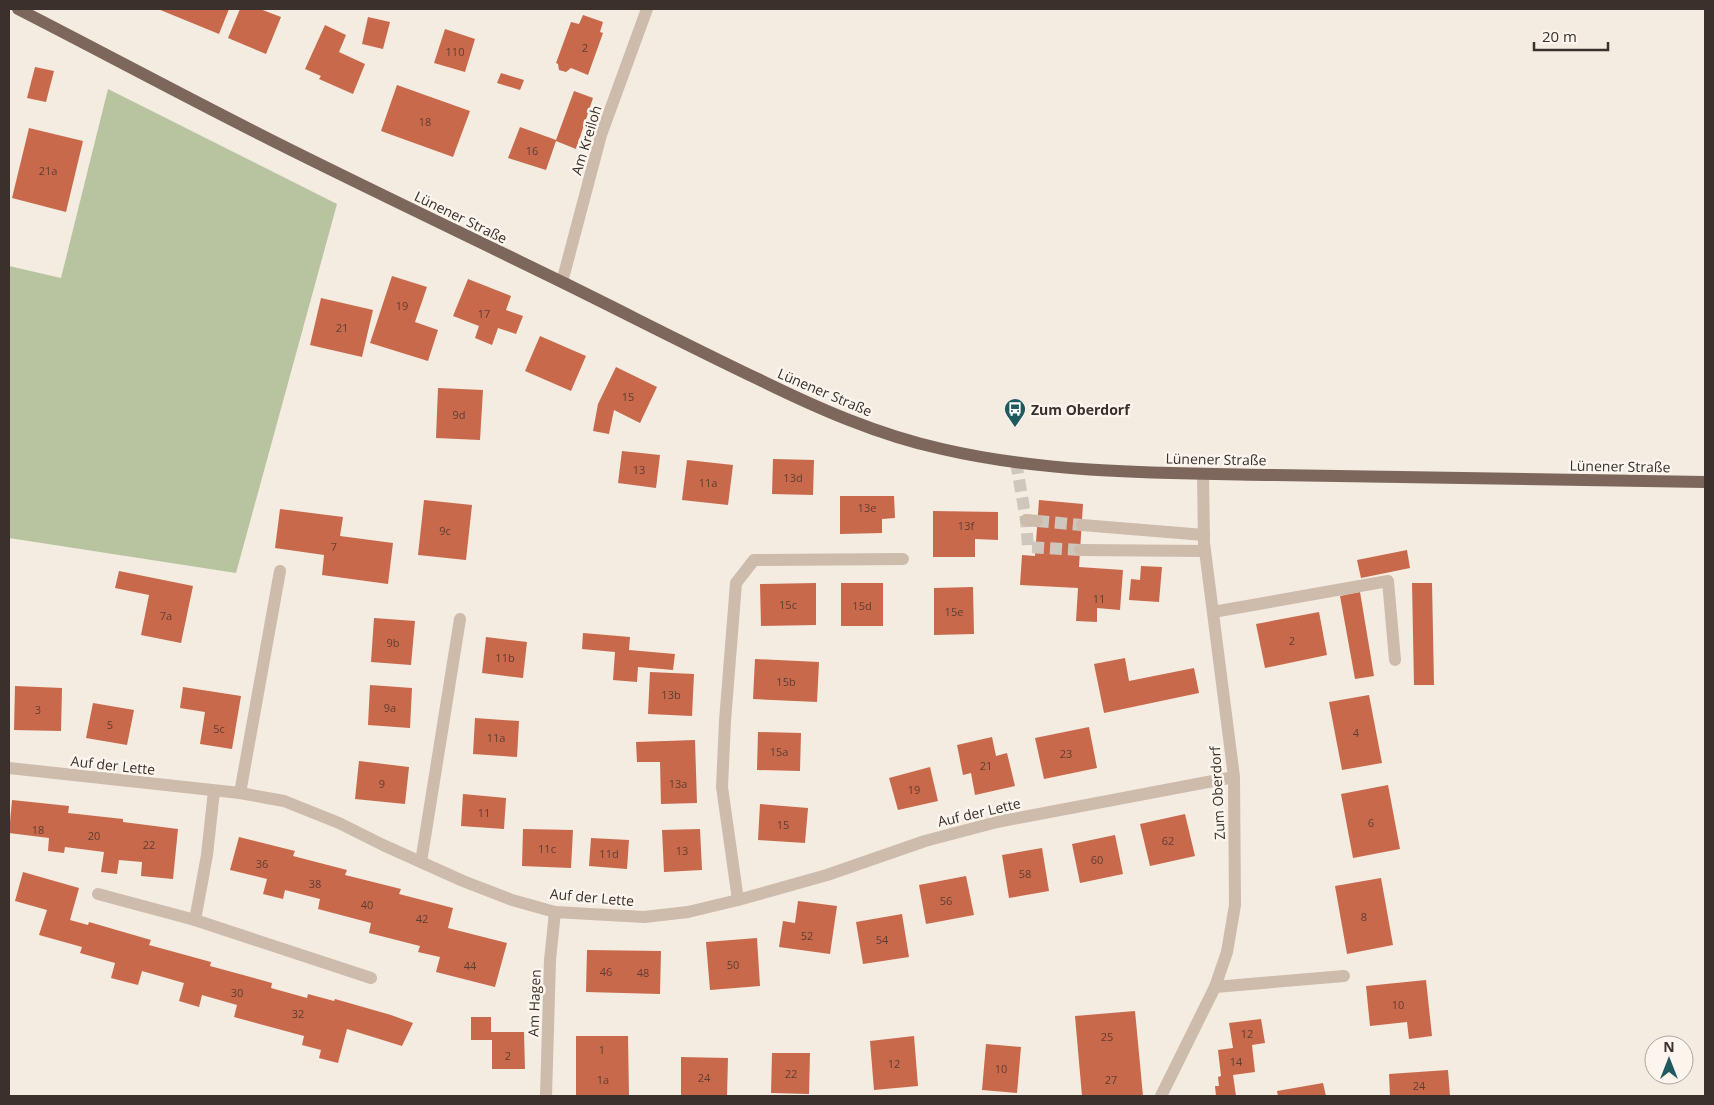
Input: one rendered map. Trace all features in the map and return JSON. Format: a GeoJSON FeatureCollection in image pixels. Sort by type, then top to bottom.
{"type":"FeatureCollection","features":[{"type":"Feature","properties":{"kind":"main road","name":"Lünener Straße"},"geometry":{"type":"LineString","coordinates":[[18,9],[288,149],[730,366],[821,409],[888,434],[954,452],[1069,468],[1203,474],[1705,482]]}},
{"type":"Feature","properties":{"kind":"street","name":"Am Kreiloh"},"geometry":{"type":"LineString","coordinates":[[562,282],[602,135],[647,9]]}},
{"type":"Feature","properties":{"kind":"street","name":"Zum Oberdorf"},"geometry":{"type":"LineString","coordinates":[[1161,1096],[1215,987],[1227,952],[1234,905],[1234,777],[1205,551],[1203,474]]}},
{"type":"Feature","properties":{"kind":"street"},"geometry":{"type":"LineString","coordinates":[[1082,525],[1204,535]]}},
{"type":"Feature","properties":{"kind":"street"},"geometry":{"type":"LineString","coordinates":[[1080,550],[1205,551]]}},
{"type":"Feature","properties":{"kind":"street"},"geometry":{"type":"LineString","coordinates":[[738,900],[722,787],[725,721],[736,583],[754,560],[903,559]]}},
{"type":"Feature","properties":{"kind":"street"},"geometry":{"type":"LineString","coordinates":[[240,793],[280,571]]}},
{"type":"Feature","properties":{"kind":"street"},"geometry":{"type":"LineString","coordinates":[[1213,612],[1388,581],[1395,660]]}},
{"type":"Feature","properties":{"kind":"street"},"geometry":{"type":"LineString","coordinates":[[421,862],[460,619]]}},
{"type":"Feature","properties":{"kind":"street","name":"Auf der Lette"},"geometry":{"type":"LineString","coordinates":[[9,768],[240,793],[284,802],[319,815],[421,862],[512,900],[555,912],[644,917],[688,912],[738,900],[826,875],[925,840],[997,822],[1234,777]]}},
{"type":"Feature","properties":{"kind":"street"},"geometry":{"type":"LineString","coordinates":[[195,920],[207,854],[214,791]]}},
{"type":"Feature","properties":{"kind":"street"},"geometry":{"type":"LineString","coordinates":[[98,894],[195,920],[371,978]]}},
{"type":"Feature","properties":{"kind":"street","name":"Am Hagen"},"geometry":{"type":"LineString","coordinates":[[546,1096],[550,960],[555,912]]}},
{"type":"Feature","properties":{"kind":"street"},"geometry":{"type":"LineString","coordinates":[[1215,987],[1344,976]]}},
{"type":"Feature","properties":{"kind":"green space"},"geometry":{"type":"Polygon","coordinates":[[[108,89],[337,204],[236,573],[9,538],[9,266],[61,278],[108,89]]]}},
{"type":"Feature","properties":{"kind":"building"},"geometry":{"type":"Polygon","coordinates":[[[158,9],[229,9],[219,34],[158,9]]]}},
{"type":"Feature","properties":{"kind":"building"},"geometry":{"type":"Polygon","coordinates":[[[240,9],[260,9],[281,17],[266,54],[228,38],[240,9]]]}},
{"type":"Feature","properties":{"kind":"building"},"geometry":{"type":"Polygon","coordinates":[[[583,15],[603,22],[600,32],[603,33],[588,75],[571,68],[566,72],[559,70],[556,63],[571,22],[579,24],[583,15]]]}},
{"type":"Feature","properties":{"kind":"building"},"geometry":{"type":"Polygon","coordinates":[[[368,17],[390,22],[383,49],[362,44],[368,17]]]}},
{"type":"Feature","properties":{"kind":"building"},"geometry":{"type":"Polygon","coordinates":[[[325,25],[346,35],[339,52],[365,64],[353,94],[319,79],[321,76],[305,69],[325,25]]]}},
{"type":"Feature","properties":{"kind":"building"},"geometry":{"type":"Polygon","coordinates":[[[445,29],[475,39],[465,72],[434,63],[445,29]]]}},
{"type":"Feature","properties":{"kind":"building"},"geometry":{"type":"Polygon","coordinates":[[[35,67],[54,71],[46,102],[27,98],[35,67]]]}},
{"type":"Feature","properties":{"kind":"building"},"geometry":{"type":"Polygon","coordinates":[[[501,73],[524,80],[520,90],[497,83],[501,73]]]}},
{"type":"Feature","properties":{"kind":"building"},"geometry":{"type":"Polygon","coordinates":[[[397,85],[470,111],[453,157],[381,131],[397,85]]]}},
{"type":"Feature","properties":{"kind":"building"},"geometry":{"type":"Polygon","coordinates":[[[574,91],[593,98],[576,149],[556,141],[546,170],[508,158],[520,127],[556,140],[574,91]]]}},
{"type":"Feature","properties":{"kind":"building"},"geometry":{"type":"Polygon","coordinates":[[[29,128],[83,141],[66,212],[12,198],[29,128]]]}},
{"type":"Feature","properties":{"kind":"building"},"geometry":{"type":"Polygon","coordinates":[[[392,276],[427,287],[415,322],[438,330],[428,361],[370,343],[392,276]]]}},
{"type":"Feature","properties":{"kind":"building"},"geometry":{"type":"Polygon","coordinates":[[[468,279],[511,296],[506,310],[523,316],[516,334],[498,328],[492,345],[475,338],[479,326],[453,316],[468,279]]]}},
{"type":"Feature","properties":{"kind":"building"},"geometry":{"type":"Polygon","coordinates":[[[321,298],[373,310],[362,357],[310,345],[321,298]]]}},
{"type":"Feature","properties":{"kind":"building"},"geometry":{"type":"Polygon","coordinates":[[[540,336],[586,356],[571,391],[525,371],[540,336]]]}},
{"type":"Feature","properties":{"kind":"building"},"geometry":{"type":"Polygon","coordinates":[[[616,367],[657,387],[640,423],[614,410],[609,434],[593,431],[598,404],[616,367]]]}},
{"type":"Feature","properties":{"kind":"building"},"geometry":{"type":"Polygon","coordinates":[[[438,388],[483,390],[480,440],[436,438],[438,388]]]}},
{"type":"Feature","properties":{"kind":"building"},"geometry":{"type":"Polygon","coordinates":[[[622,451],[660,455],[656,488],[618,483],[622,451]]]}},
{"type":"Feature","properties":{"kind":"building"},"geometry":{"type":"Polygon","coordinates":[[[773,459],[814,460],[813,495],[772,494],[773,459]]]}},
{"type":"Feature","properties":{"kind":"building"},"geometry":{"type":"Polygon","coordinates":[[[687,460],[733,465],[728,505],[682,500],[687,460]]]}},
{"type":"Feature","properties":{"kind":"building"},"geometry":{"type":"Polygon","coordinates":[[[840,496],[894,496],[895,518],[882,519],[882,533],[840,534],[840,496]]]}},
{"type":"Feature","properties":{"kind":"building"},"geometry":{"type":"Polygon","coordinates":[[[424,500],[472,505],[466,560],[418,555],[424,500]]]}},
{"type":"Feature","properties":{"kind":"building"},"geometry":{"type":"Polygon","coordinates":[[[1039,500],[1083,504],[1079,567],[1123,570],[1120,610],[1097,608],[1097,622],[1076,621],[1078,588],[1020,585],[1022,555],[1035,556],[1039,500]]]}},
{"type":"Feature","properties":{"kind":"building"},"geometry":{"type":"Polygon","coordinates":[[[280,509],[343,517],[340,536],[393,543],[388,584],[322,575],[324,555],[275,548],[280,509]]]}},
{"type":"Feature","properties":{"kind":"building"},"geometry":{"type":"Polygon","coordinates":[[[933,511],[998,512],[998,540],[975,539],[975,557],[933,557],[933,511]]]}},
{"type":"Feature","properties":{"kind":"building"},"geometry":{"type":"Polygon","coordinates":[[[1407,550],[1410,568],[1361,578],[1357,560],[1407,550]]]}},
{"type":"Feature","properties":{"kind":"building"},"geometry":{"type":"Polygon","coordinates":[[[1141,566],[1162,567],[1159,602],[1129,600],[1131,579],[1140,580],[1141,566]]]}},
{"type":"Feature","properties":{"kind":"building"},"geometry":{"type":"Polygon","coordinates":[[[119,571],[193,586],[181,643],[141,635],[149,595],[115,588],[119,571]]]}},
{"type":"Feature","properties":{"kind":"building"},"geometry":{"type":"Polygon","coordinates":[[[816,583],[816,625],[761,626],[760,584],[816,583]]]}},
{"type":"Feature","properties":{"kind":"building"},"geometry":{"type":"Polygon","coordinates":[[[841,583],[883,583],[883,626],[841,626],[841,583]]]}},
{"type":"Feature","properties":{"kind":"building"},"geometry":{"type":"Polygon","coordinates":[[[1412,583],[1432,583],[1434,685],[1414,685],[1412,583]]]}},
{"type":"Feature","properties":{"kind":"building"},"geometry":{"type":"Polygon","coordinates":[[[973,587],[974,634],[934,635],[934,588],[973,587]]]}},
{"type":"Feature","properties":{"kind":"building"},"geometry":{"type":"Polygon","coordinates":[[[1360,592],[1374,676],[1355,679],[1340,596],[1360,592]]]}},
{"type":"Feature","properties":{"kind":"building"},"geometry":{"type":"Polygon","coordinates":[[[1319,612],[1327,655],[1265,668],[1256,624],[1319,612]]]}},
{"type":"Feature","properties":{"kind":"building"},"geometry":{"type":"Polygon","coordinates":[[[374,618],[415,621],[411,665],[371,662],[374,618]]]}},
{"type":"Feature","properties":{"kind":"building"},"geometry":{"type":"Polygon","coordinates":[[[583,633],[630,637],[629,650],[675,654],[673,670],[638,667],[637,682],[613,680],[615,652],[582,649],[583,633]]]}},
{"type":"Feature","properties":{"kind":"building"},"geometry":{"type":"Polygon","coordinates":[[[486,637],[527,642],[523,678],[482,673],[486,637]]]}},
{"type":"Feature","properties":{"kind":"building"},"geometry":{"type":"Polygon","coordinates":[[[1125,658],[1129,681],[1194,668],[1199,693],[1104,713],[1094,664],[1125,658]]]}},
{"type":"Feature","properties":{"kind":"building"},"geometry":{"type":"Polygon","coordinates":[[[755,659],[819,662],[817,702],[753,699],[755,659]]]}},
{"type":"Feature","properties":{"kind":"building"},"geometry":{"type":"Polygon","coordinates":[[[650,672],[694,674],[692,716],[648,714],[650,672]]]}},
{"type":"Feature","properties":{"kind":"building"},"geometry":{"type":"Polygon","coordinates":[[[370,685],[412,688],[410,728],[368,725],[370,685]]]}},
{"type":"Feature","properties":{"kind":"building"},"geometry":{"type":"Polygon","coordinates":[[[15,686],[62,688],[61,731],[14,730],[15,686]]]}},
{"type":"Feature","properties":{"kind":"building"},"geometry":{"type":"Polygon","coordinates":[[[183,687],[241,696],[232,749],[200,744],[205,712],[180,708],[183,687]]]}},
{"type":"Feature","properties":{"kind":"building"},"geometry":{"type":"Polygon","coordinates":[[[1369,695],[1382,763],[1342,770],[1329,702],[1369,695]]]}},
{"type":"Feature","properties":{"kind":"building"},"geometry":{"type":"Polygon","coordinates":[[[93,703],[134,710],[127,745],[86,738],[93,703]]]}},
{"type":"Feature","properties":{"kind":"building"},"geometry":{"type":"Polygon","coordinates":[[[475,718],[519,721],[517,757],[473,754],[475,718]]]}},
{"type":"Feature","properties":{"kind":"building"},"geometry":{"type":"Polygon","coordinates":[[[1089,727],[1097,768],[1044,779],[1035,738],[1089,727]]]}},
{"type":"Feature","properties":{"kind":"building"},"geometry":{"type":"Polygon","coordinates":[[[758,732],[801,733],[800,771],[757,770],[758,732]]]}},
{"type":"Feature","properties":{"kind":"building"},"geometry":{"type":"Polygon","coordinates":[[[992,737],[996,756],[1007,753],[1015,786],[975,795],[971,773],[963,775],[957,745],[992,737]]]}},
{"type":"Feature","properties":{"kind":"building"},"geometry":{"type":"Polygon","coordinates":[[[695,740],[697,803],[661,804],[660,762],[637,762],[636,742],[695,740]]]}},
{"type":"Feature","properties":{"kind":"building"},"geometry":{"type":"Polygon","coordinates":[[[359,761],[409,767],[405,804],[355,799],[359,761]]]}},
{"type":"Feature","properties":{"kind":"building"},"geometry":{"type":"Polygon","coordinates":[[[930,767],[938,801],[898,810],[889,778],[930,767]]]}},
{"type":"Feature","properties":{"kind":"building"},"geometry":{"type":"Polygon","coordinates":[[[1388,785],[1400,849],[1353,858],[1341,794],[1388,785]]]}},
{"type":"Feature","properties":{"kind":"building"},"geometry":{"type":"Polygon","coordinates":[[[463,794],[506,798],[504,829],[461,826],[463,794]]]}},
{"type":"Feature","properties":{"kind":"building"},"geometry":{"type":"Polygon","coordinates":[[[12,800],[69,806],[68,813],[123,819],[123,822],[178,829],[173,879],[141,876],[142,862],[119,860],[117,874],[101,872],[104,852],[65,847],[64,853],[48,851],[49,838],[9,833],[12,800]]]}},
{"type":"Feature","properties":{"kind":"building"},"geometry":{"type":"Polygon","coordinates":[[[760,804],[808,808],[805,843],[758,840],[760,804]]]}},
{"type":"Feature","properties":{"kind":"building"},"geometry":{"type":"Polygon","coordinates":[[[1185,814],[1195,856],[1150,866],[1140,824],[1185,814]]]}},
{"type":"Feature","properties":{"kind":"building"},"geometry":{"type":"Polygon","coordinates":[[[523,829],[573,830],[571,868],[522,866],[523,829]]]}},
{"type":"Feature","properties":{"kind":"building"},"geometry":{"type":"Polygon","coordinates":[[[700,829],[702,870],[664,872],[662,830],[700,829]]]}},
{"type":"Feature","properties":{"kind":"building"},"geometry":{"type":"Polygon","coordinates":[[[1115,835],[1123,874],[1080,883],[1072,844],[1115,835]]]}},
{"type":"Feature","properties":{"kind":"building"},"geometry":{"type":"Polygon","coordinates":[[[239,837],[295,851],[293,856],[347,870],[345,875],[401,889],[399,894],[453,908],[448,928],[507,943],[495,987],[436,972],[440,957],[418,952],[420,946],[369,933],[371,923],[318,909],[320,899],[285,890],[283,899],[263,894],[267,879],[230,870],[239,837]]]}},
{"type":"Feature","properties":{"kind":"building"},"geometry":{"type":"Polygon","coordinates":[[[591,838],[629,840],[627,869],[589,866],[591,838]]]}},
{"type":"Feature","properties":{"kind":"building"},"geometry":{"type":"Polygon","coordinates":[[[1042,848],[1049,891],[1009,898],[1002,855],[1042,848]]]}},
{"type":"Feature","properties":{"kind":"building"},"geometry":{"type":"Polygon","coordinates":[[[23,872],[79,888],[70,920],[88,925],[89,922],[151,940],[149,945],[211,962],[210,966],[272,983],[271,988],[307,998],[308,994],[334,1001],[335,999],[413,1023],[402,1046],[347,1029],[338,1063],[319,1058],[321,1050],[302,1045],[304,1036],[234,1017],[237,1005],[202,995],[199,1007],[179,1001],[184,983],[142,971],[138,985],[111,978],[115,963],[80,953],[82,947],[39,935],[47,910],[15,901],[23,872]]]}},
{"type":"Feature","properties":{"kind":"building"},"geometry":{"type":"Polygon","coordinates":[[[966,876],[974,915],[926,924],[919,885],[966,876]]]}},
{"type":"Feature","properties":{"kind":"building"},"geometry":{"type":"Polygon","coordinates":[[[1381,878],[1393,945],[1347,954],[1335,886],[1381,878]]]}},
{"type":"Feature","properties":{"kind":"building"},"geometry":{"type":"Polygon","coordinates":[[[798,901],[837,906],[830,954],[779,947],[783,921],[795,923],[798,901]]]}},
{"type":"Feature","properties":{"kind":"building"},"geometry":{"type":"Polygon","coordinates":[[[902,914],[909,957],[863,964],[856,922],[902,914]]]}},
{"type":"Feature","properties":{"kind":"building"},"geometry":{"type":"Polygon","coordinates":[[[757,938],[760,986],[710,990],[706,942],[757,938]]]}},
{"type":"Feature","properties":{"kind":"building"},"geometry":{"type":"Polygon","coordinates":[[[587,950],[661,951],[660,994],[586,992],[587,950]]]}},
{"type":"Feature","properties":{"kind":"building"},"geometry":{"type":"Polygon","coordinates":[[[1426,980],[1432,1036],[1409,1039],[1407,1022],[1370,1026],[1366,986],[1426,980]]]}},
{"type":"Feature","properties":{"kind":"building"},"geometry":{"type":"Polygon","coordinates":[[[1135,1011],[1143,1096],[1082,1096],[1075,1016],[1135,1011]]]}},
{"type":"Feature","properties":{"kind":"building"},"geometry":{"type":"Polygon","coordinates":[[[471,1017],[491,1017],[491,1032],[524,1032],[525,1069],[492,1069],[492,1040],[471,1040],[471,1017]]]}},
{"type":"Feature","properties":{"kind":"building"},"geometry":{"type":"Polygon","coordinates":[[[1261,1019],[1265,1043],[1252,1045],[1255,1072],[1233,1075],[1236,1096],[1216,1096],[1215,1086],[1219,1086],[1218,1077],[1221,1076],[1218,1050],[1233,1048],[1229,1023],[1261,1019]]]}},
{"type":"Feature","properties":{"kind":"building"},"geometry":{"type":"Polygon","coordinates":[[[576,1036],[628,1036],[629,1096],[576,1096],[576,1036]]]}},
{"type":"Feature","properties":{"kind":"building"},"geometry":{"type":"Polygon","coordinates":[[[914,1036],[918,1086],[874,1090],[870,1041],[914,1036]]]}},
{"type":"Feature","properties":{"kind":"building"},"geometry":{"type":"Polygon","coordinates":[[[986,1044],[1021,1047],[1017,1093],[982,1090],[986,1044]]]}},
{"type":"Feature","properties":{"kind":"building"},"geometry":{"type":"Polygon","coordinates":[[[772,1053],[810,1053],[809,1094],[771,1093],[772,1053]]]}},
{"type":"Feature","properties":{"kind":"building"},"geometry":{"type":"Polygon","coordinates":[[[681,1057],[728,1058],[727,1096],[681,1096],[681,1057]]]}},
{"type":"Feature","properties":{"kind":"building"},"geometry":{"type":"Polygon","coordinates":[[[1448,1070],[1450,1096],[1390,1096],[1389,1074],[1448,1070]]]}},
{"type":"Feature","properties":{"kind":"building"},"geometry":{"type":"Polygon","coordinates":[[[1323,1083],[1326,1096],[1278,1096],[1277,1091],[1323,1083]]]}},
{"type":"Feature","properties":{"kind":"tunnel"},"geometry":{"type":"LineString","coordinates":[[1016,462],[1026,520],[1028,547],[1080,550]]}},
{"type":"Feature","properties":{"kind":"tunnel"},"geometry":{"type":"LineString","coordinates":[[1037,521],[1082,525]]}},
{"type":"Feature","properties":{"kind":"place","name":"Zum Oberdorf"},"geometry":{"type":"Point","coordinates":[1015,428]}}]}
